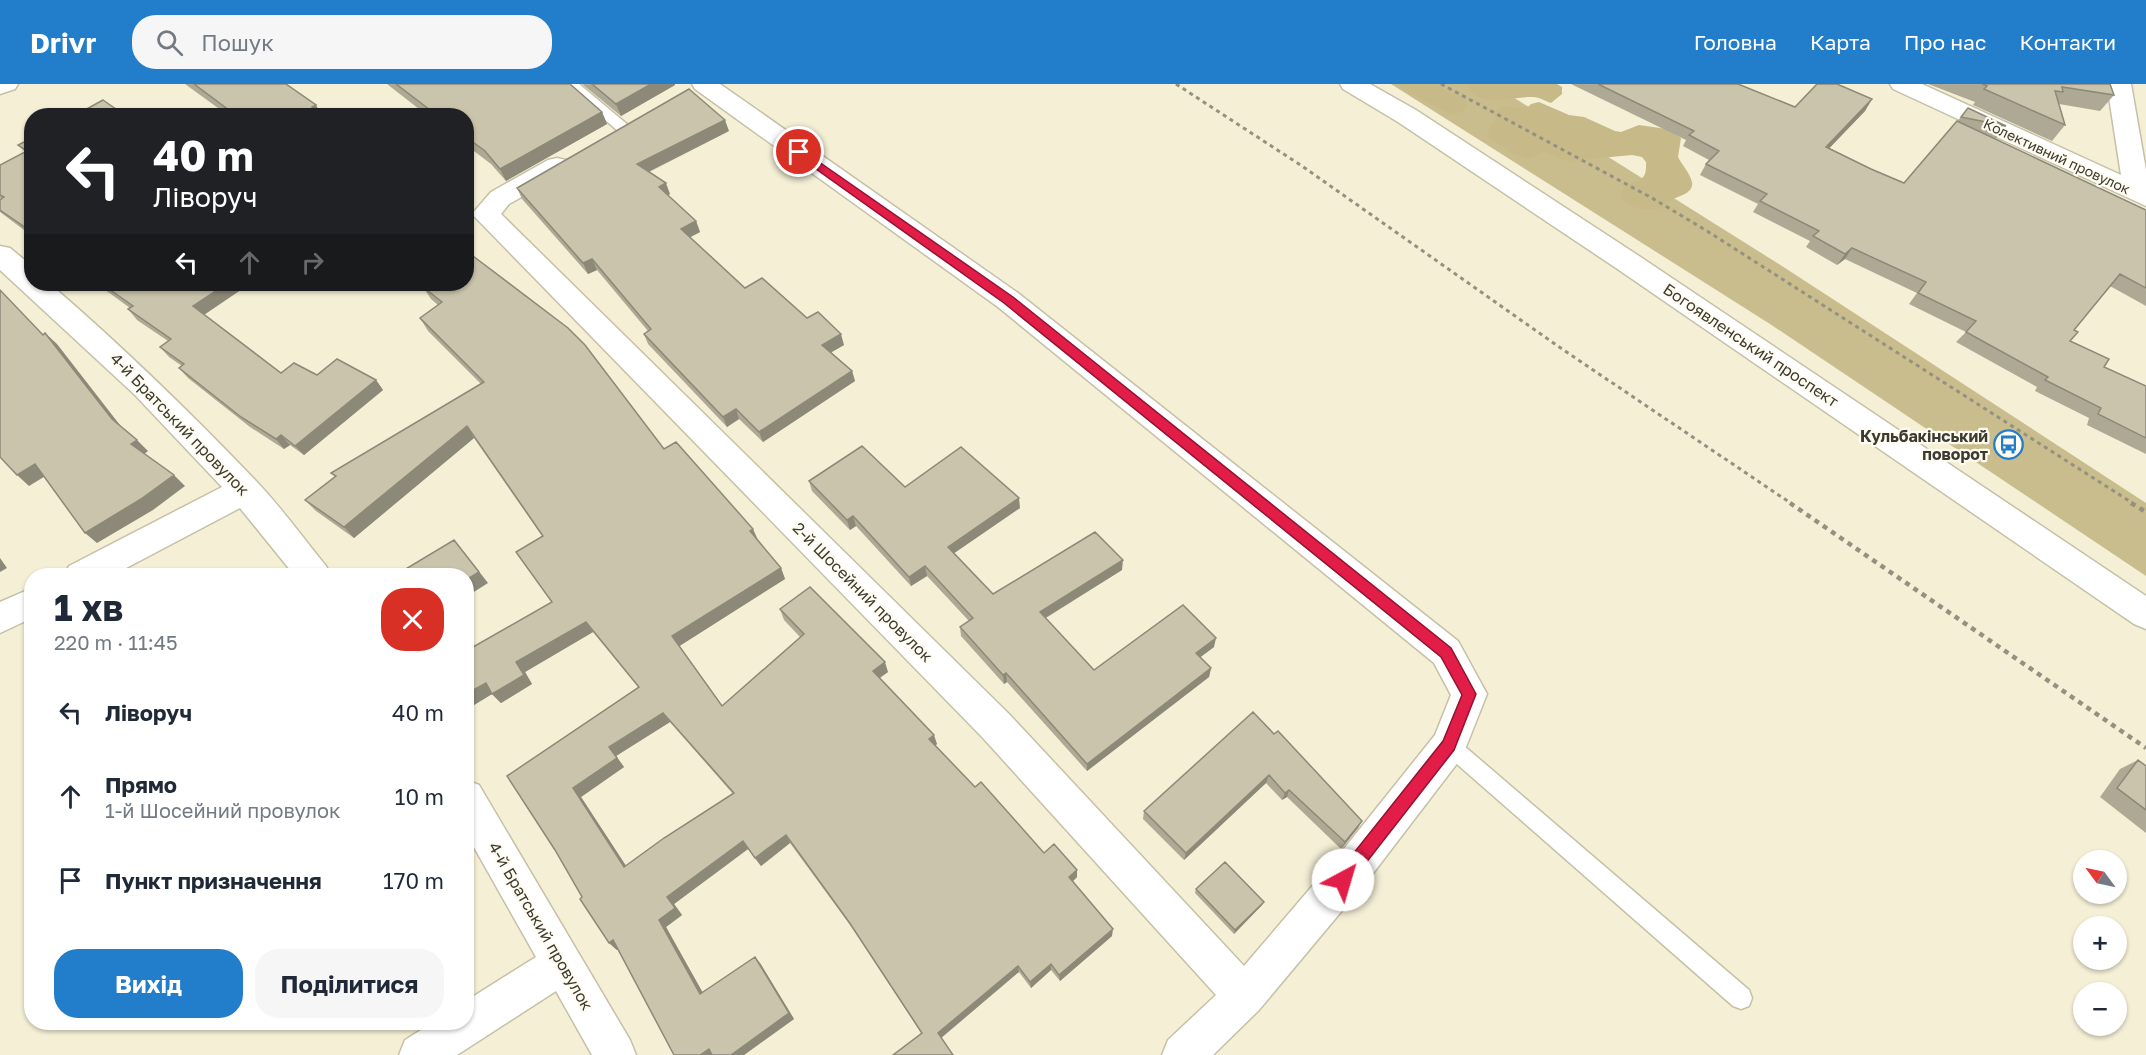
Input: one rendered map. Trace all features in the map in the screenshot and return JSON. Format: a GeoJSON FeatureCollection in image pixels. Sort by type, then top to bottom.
{"type":"FeatureCollection","features":[{"type":"Feature","properties":{"kind":"street"},"geometry":{"type":"LineString","coordinates":[[0,87],[6,84]]}},
{"type":"Feature","properties":{"kind":"street","name":"Богоявленський проспект"},"geometry":{"type":"LineString","coordinates":[[1352,84],[1407,116],[1639,269],[2146,614]]}},
{"type":"Feature","properties":{"kind":"street","name":"Колективний провулок"},"geometry":{"type":"LineString","coordinates":[[1902,84],[2142,195]]}},
{"type":"Feature","properties":{"kind":"street"},"geometry":{"type":"LineString","coordinates":[[2119,84],[2142,195]]}},
{"type":"Feature","properties":{"kind":"street"},"geometry":{"type":"LineString","coordinates":[[695,88],[1008,300],[1446,652],[1469,694],[1449,745],[1357,863],[1245,996],[1183,1055]]}},
{"type":"Feature","properties":{"kind":"street","name":"2-й Шосейний провулок"},"geometry":{"type":"LineString","coordinates":[[572,157],[500,198],[485,214],[996,726],[1245,996]]}},
{"type":"Feature","properties":{"kind":"street","name":"4-й Братський провулок"},"geometry":{"type":"LineString","coordinates":[[0,255],[24,276]]}},
{"type":"Feature","properties":{"kind":"street","name":"4-й Братський провулок"},"geometry":{"type":"LineString","coordinates":[[41,291],[102,344],[245,490],[308,568]]}},
{"type":"Feature","properties":{"kind":"street"},"geometry":{"type":"LineString","coordinates":[[96,568],[245,490]]}},
{"type":"Feature","properties":{"kind":"street"},"geometry":{"type":"LineString","coordinates":[[0,618],[24,606]]}},
{"type":"Feature","properties":{"kind":"street","name":"4-й Братський провулок"},"geometry":{"type":"LineString","coordinates":[[474,811],[615,1055]]}},
{"type":"Feature","properties":{"kind":"street"},"geometry":{"type":"LineString","coordinates":[[474,1020],[561,964]]}},
{"type":"Feature","properties":{"kind":"street"},"geometry":{"type":"LineString","coordinates":[[420,1055],[459,1030]]}},
{"type":"Feature","properties":{"kind":"lane"},"geometry":{"type":"LineString","coordinates":[[571,84],[623,128]]}},
{"type":"Feature","properties":{"kind":"lane"},"geometry":{"type":"LineString","coordinates":[[1449,745],[1741,998]]}},
{"type":"Feature","properties":{"kind":"path"},"geometry":{"type":"LineString","coordinates":[[1176,84],[1302,166],[1562,349],[1852,544],[2146,748]]}},
{"type":"Feature","properties":{"kind":"path"},"geometry":{"type":"LineString","coordinates":[[1441,84],[1652,198],[1707,231],[2146,512]]}},
{"type":"Feature","properties":{"kind":"shaded area"},"geometry":{"type":"Polygon","coordinates":[[[1391,84],[1492,84],[1782,266],[2146,503],[2146,576],[1770,324],[1391,84]]]}},
{"type":"Feature","properties":{"kind":"shaded area"},"geometry":{"type":"Polygon","coordinates":[[[1398,84],[1439,84],[1446,91],[1464,97],[1467,105],[1462,112],[1451,115],[1404,90],[1398,84]]]}},
{"type":"Feature","properties":{"kind":"shaded area"},"geometry":{"type":"Polygon","coordinates":[[[1467,84],[1557,84],[1562,87],[1562,94],[1551,103],[1533,97],[1487,100],[1472,92],[1467,84]]]}},
{"type":"Feature","properties":{"kind":"shaded area"},"geometry":{"type":"Polygon","coordinates":[[[1539,102],[1569,115],[1584,117],[1615,131],[1621,132],[1639,125],[1667,129],[1681,138],[1678,157],[1691,179],[1691,189],[1662,208],[1651,210],[1639,208],[1628,204],[1620,196],[1624,187],[1641,179],[1645,174],[1646,162],[1642,157],[1632,155],[1567,161],[1544,152],[1529,159],[1516,155],[1489,137],[1488,131],[1496,119],[1494,113],[1500,107],[1527,108],[1539,102]]]}},
{"type":"Feature","properties":{"kind":"building"},"geometry":{"type":"Polygon","coordinates":[[[194,84],[286,84],[316,105],[313,108],[226,108],[194,84]]]}},
{"type":"Feature","properties":{"kind":"building"},"geometry":{"type":"Polygon","coordinates":[[[396,84],[570,84],[602,112],[500,169],[485,151],[474,143],[474,108],[428,108],[396,84]]]}},
{"type":"Feature","properties":{"kind":"building"},"geometry":{"type":"Polygon","coordinates":[[[592,84],[651,84],[616,104],[592,84]]]}},
{"type":"Feature","properties":{"kind":"building"},"geometry":{"type":"Polygon","coordinates":[[[1598,84],[1738,84],[1795,107],[1817,84],[1837,84],[1872,99],[1826,147],[1904,183],[1957,121],[2146,210],[2146,288],[2120,274],[2074,330],[2078,332],[2070,341],[2109,359],[2104,367],[2146,386],[2146,438],[2098,414],[2101,408],[2045,380],[2048,377],[1966,332],[1976,321],[1918,293],[1926,282],[1852,248],[1845,254],[1813,236],[1819,231],[1760,201],[1767,194],[1706,164],[1719,151],[1689,135],[1694,131],[1598,84]]]}},
{"type":"Feature","properties":{"kind":"building"},"geometry":{"type":"Polygon","coordinates":[[[1982,84],[2110,84],[2114,95],[2062,87],[2063,92],[2055,91],[2065,125],[1984,89],[1987,86],[1982,84]]]}},
{"type":"Feature","properties":{"kind":"building"},"geometry":{"type":"Polygon","coordinates":[[[689,89],[725,120],[637,164],[666,183],[659,187],[696,221],[681,229],[745,288],[762,278],[807,318],[818,312],[841,334],[822,345],[852,371],[759,432],[736,409],[723,417],[644,334],[651,329],[592,259],[583,263],[517,188],[689,89]]]}},
{"type":"Feature","properties":{"kind":"building"},"geometry":{"type":"Polygon","coordinates":[[[103,100],[114,108],[88,108],[103,100]]]}},
{"type":"Feature","properties":{"kind":"building"},"geometry":{"type":"Polygon","coordinates":[[[1968,108],[2006,126],[1961,117],[1968,108]]]}},
{"type":"Feature","properties":{"kind":"building"},"geometry":{"type":"Polygon","coordinates":[[[24,153],[24,226],[0,210],[0,200],[4,197],[0,195],[0,165],[24,153]]]}},
{"type":"Feature","properties":{"kind":"building"},"geometry":{"type":"Polygon","coordinates":[[[474,257],[568,328],[585,345],[664,449],[676,442],[753,529],[750,531],[781,568],[672,636],[722,706],[804,634],[780,609],[810,587],[885,662],[873,671],[934,735],[929,739],[975,787],[981,782],[1044,853],[1054,844],[1077,870],[1069,877],[1113,929],[1059,975],[1051,964],[1030,982],[1018,966],[938,1033],[953,1055],[893,1055],[922,1033],[849,922],[786,835],[755,858],[743,841],[667,897],[675,908],[659,920],[700,994],[755,957],[789,1013],[731,1055],[712,1055],[709,1049],[700,1055],[674,1055],[613,940],[609,943],[580,899],[582,897],[555,850],[507,776],[639,687],[586,622],[516,662],[524,675],[492,694],[486,683],[474,690],[474,646],[552,602],[516,552],[543,536],[467,426],[344,527],[305,500],[336,476],[331,473],[484,382],[420,318],[442,302],[428,291],[474,291],[474,257]],[[663,713],[609,747],[617,758],[573,788],[624,867],[734,793],[663,713]]]}},
{"type":"Feature","properties":{"kind":"building"},"geometry":{"type":"Polygon","coordinates":[[[0,290],[43,335],[45,333],[112,419],[137,440],[131,444],[174,475],[141,499],[85,533],[35,464],[17,475],[0,457],[0,290]]]}},
{"type":"Feature","properties":{"kind":"building"},"geometry":{"type":"Polygon","coordinates":[[[112,291],[216,291],[193,306],[281,373],[294,363],[317,375],[337,359],[376,380],[295,446],[281,435],[276,439],[241,417],[179,368],[184,364],[160,347],[171,339],[128,309],[133,306],[112,291]]]}},
{"type":"Feature","properties":{"kind":"building"},"geometry":{"type":"Polygon","coordinates":[[[862,446],[905,487],[961,447],[1019,498],[948,547],[993,594],[1095,532],[1123,560],[1040,612],[1094,670],[1183,605],[1216,638],[1196,653],[1211,668],[1087,764],[1006,673],[1003,675],[960,627],[973,618],[925,566],[909,577],[853,516],[847,520],[809,481],[862,446]]]}},
{"type":"Feature","properties":{"kind":"building"},"geometry":{"type":"Polygon","coordinates":[[[454,540],[479,572],[474,575],[474,568],[407,568],[454,540]]]}},
{"type":"Feature","properties":{"kind":"building"},"geometry":{"type":"Polygon","coordinates":[[[1253,712],[1274,734],[1278,731],[1362,821],[1345,842],[1289,790],[1285,793],[1269,775],[1186,853],[1144,811],[1253,712]]]}},
{"type":"Feature","properties":{"kind":"building"},"geometry":{"type":"Polygon","coordinates":[[[2138,760],[2146,766],[2146,810],[2117,788],[2138,760]]]}},
{"type":"Feature","properties":{"kind":"building"},"geometry":{"type":"Polygon","coordinates":[[[1225,862],[1264,902],[1235,930],[1196,889],[1225,862]]]}},
{"type":"Feature","properties":{"kind":"place","name":"Кульбакінський поворот"},"geometry":{"type":"Point","coordinates":[2009,445]}},
{"type":"Feature","properties":{"kind":"route"},"geometry":{"type":"LineString","coordinates":[[799,152],[1008,300],[1446,652],[1469,694],[1449,745],[1343,880]]}}]}
